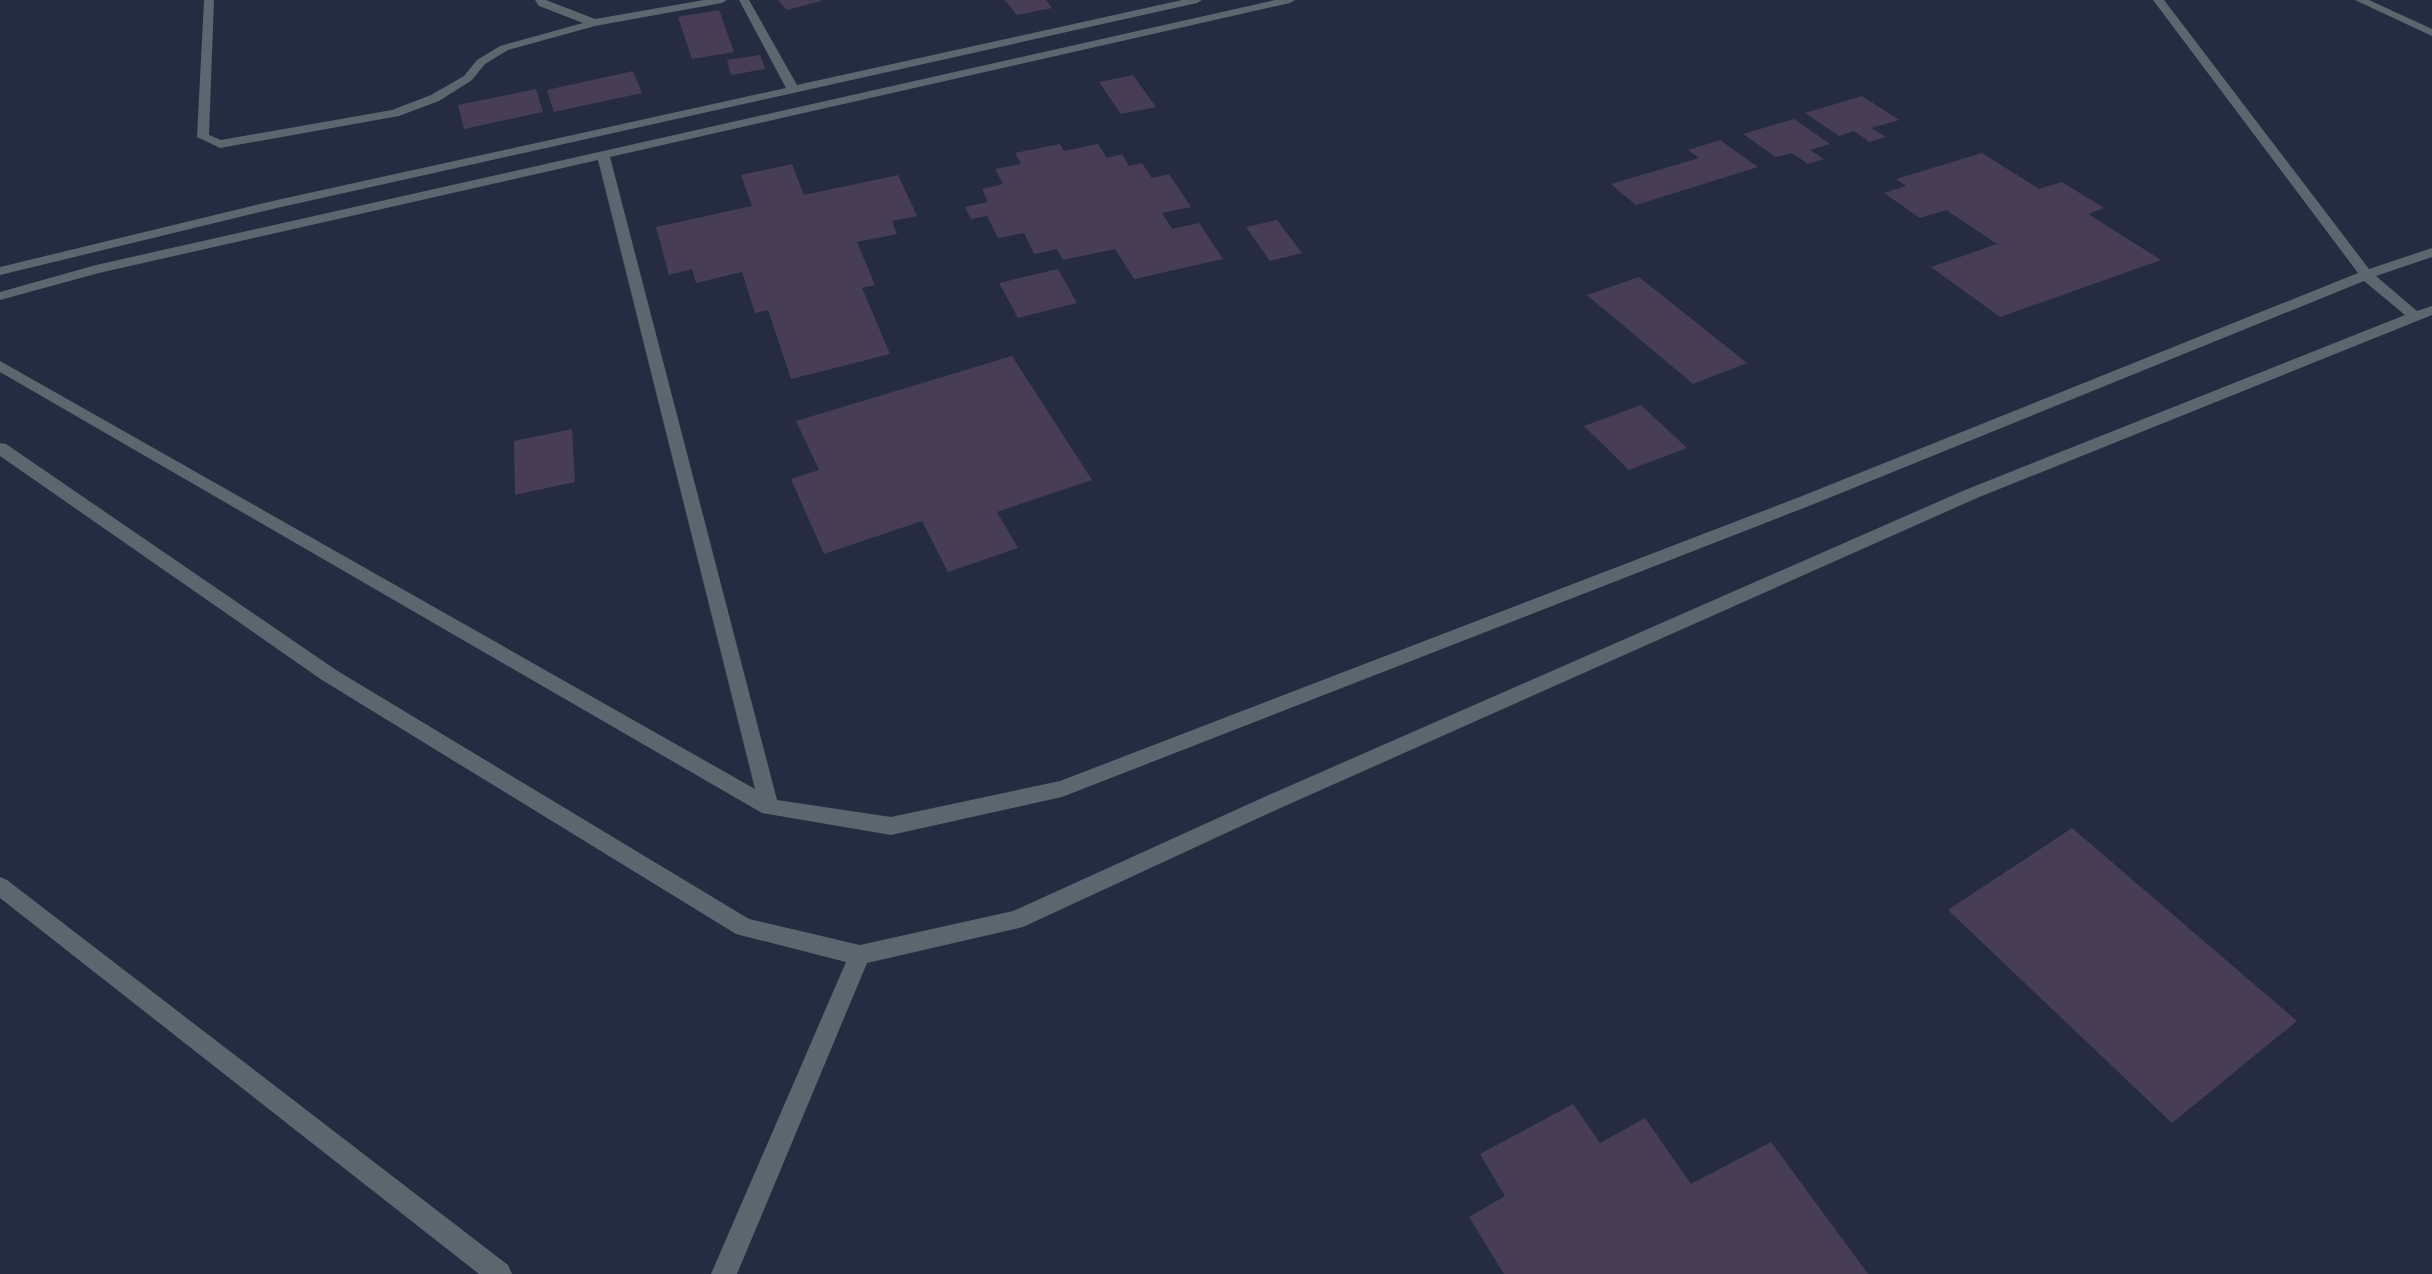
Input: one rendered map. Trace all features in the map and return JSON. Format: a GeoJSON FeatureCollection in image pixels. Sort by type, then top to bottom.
{"type":"FeatureCollection","features":[{"type":"Feature","properties":{"kind":"lane"},"geometry":{"type":"LineString","coordinates":[[209,0],[203,137],[220,144],[395,113],[435,98],[468,78],[482,62],[504,48],[594,23],[722,0]]}},
{"type":"Feature","properties":{"kind":"lane"},"geometry":{"type":"LineString","coordinates":[[540,0],[543,4],[594,23]]}},
{"type":"Feature","properties":{"kind":"lane"},"geometry":{"type":"LineString","coordinates":[[744,0],[794,91]]}},
{"type":"Feature","properties":{"kind":"lane"},"geometry":{"type":"LineString","coordinates":[[0,271],[277,204],[1197,0]]}},
{"type":"Feature","properties":{"kind":"lane"},"geometry":{"type":"LineString","coordinates":[[0,296],[107,266],[1290,0]]}},
{"type":"Feature","properties":{"kind":"lane"},"geometry":{"type":"LineString","coordinates":[[2158,0],[2366,275],[2424,314]]}},
{"type":"Feature","properties":{"kind":"lane"},"geometry":{"type":"LineString","coordinates":[[2360,0],[2432,33]]}},
{"type":"Feature","properties":{"kind":"lane"},"geometry":{"type":"LineString","coordinates":[[603,155],[769,807]]}},
{"type":"Feature","properties":{"kind":"lane"},"geometry":{"type":"LineString","coordinates":[[0,366],[769,807],[891,826],[1062,789],[1808,500],[2366,275],[2432,252]]}},
{"type":"Feature","properties":{"kind":"lane"},"geometry":{"type":"LineString","coordinates":[[0,448],[329,675],[744,927],[861,955],[1016,920],[1269,804],[1971,494],[2424,314]]}},
{"type":"Feature","properties":{"kind":"lane"},"geometry":{"type":"LineString","coordinates":[[0,886],[499,1274]]}},
{"type":"Feature","properties":{"kind":"lane"},"geometry":{"type":"LineString","coordinates":[[724,1274],[861,955]]}},
{"type":"Feature","properties":{"kind":"building"},"geometry":{"type":"Polygon","coordinates":[[[778,0],[821,0],[821,1],[787,10],[778,0]]]}},
{"type":"Feature","properties":{"kind":"building"},"geometry":{"type":"Polygon","coordinates":[[[1005,0],[1046,0],[1052,8],[1017,15],[1005,0]]]}},
{"type":"Feature","properties":{"kind":"building"},"geometry":{"type":"Polygon","coordinates":[[[719,10],[734,52],[692,59],[678,17],[719,10]]]}},
{"type":"Feature","properties":{"kind":"building"},"geometry":{"type":"Polygon","coordinates":[[[760,55],[765,69],[731,75],[727,60],[760,55]]]}},
{"type":"Feature","properties":{"kind":"building"},"geometry":{"type":"Polygon","coordinates":[[[633,71],[642,93],[554,112],[547,90],[633,71]]]}},
{"type":"Feature","properties":{"kind":"building"},"geometry":{"type":"Polygon","coordinates":[[[1133,75],[1156,107],[1121,114],[1099,82],[1133,75]]]}},
{"type":"Feature","properties":{"kind":"building"},"geometry":{"type":"Polygon","coordinates":[[[536,89],[543,112],[464,129],[458,105],[536,89]]]}},
{"type":"Feature","properties":{"kind":"building"},"geometry":{"type":"Polygon","coordinates":[[[1862,96],[1899,120],[1871,128],[1886,137],[1870,142],[1854,131],[1839,136],[1805,113],[1862,96]]]}},
{"type":"Feature","properties":{"kind":"building"},"geometry":{"type":"Polygon","coordinates":[[[1794,119],[1830,144],[1810,150],[1824,159],[1808,164],[1792,153],[1776,157],[1743,134],[1794,119]]]}},
{"type":"Feature","properties":{"kind":"building"},"geometry":{"type":"Polygon","coordinates":[[[1720,140],[1758,167],[1636,205],[1611,184],[1699,158],[1688,150],[1720,140]]]}},
{"type":"Feature","properties":{"kind":"building"},"geometry":{"type":"Polygon","coordinates":[[[1060,144],[1064,151],[1098,144],[1107,158],[1122,154],[1129,166],[1142,163],[1152,178],[1169,174],[1191,207],[1162,213],[1172,229],[1199,223],[1223,259],[1134,279],[1115,249],[1063,260],[1057,249],[1034,254],[1024,233],[998,238],[987,216],[971,219],[965,207],[988,202],[982,189],[1003,184],[995,169],[1021,164],[1015,153],[1060,144]]]}},
{"type":"Feature","properties":{"kind":"building"},"geometry":{"type":"Polygon","coordinates":[[[1982,153],[2039,189],[2062,182],[2104,208],[2088,214],[2161,260],[2000,317],[1931,267],[1997,244],[1946,210],[1920,218],[1884,193],[1906,186],[1896,179],[1982,153]]]}},
{"type":"Feature","properties":{"kind":"building"},"geometry":{"type":"Polygon","coordinates":[[[792,164],[804,195],[898,175],[917,216],[892,221],[897,234],[857,242],[875,285],[862,288],[890,354],[791,379],[768,310],[755,313],[742,272],[696,283],[692,269],[669,275],[656,227],[752,206],[741,175],[792,164]]]}},
{"type":"Feature","properties":{"kind":"building"},"geometry":{"type":"Polygon","coordinates":[[[1277,220],[1302,253],[1270,261],[1246,227],[1277,220]]]}},
{"type":"Feature","properties":{"kind":"building"},"geometry":{"type":"Polygon","coordinates":[[[1058,269],[1077,303],[1018,318],[999,283],[1058,269]]]}},
{"type":"Feature","properties":{"kind":"building"},"geometry":{"type":"Polygon","coordinates":[[[1639,277],[1747,363],[1693,384],[1587,295],[1639,277]]]}},
{"type":"Feature","properties":{"kind":"building"},"geometry":{"type":"Polygon","coordinates":[[[1012,356],[1092,480],[997,512],[1018,548],[948,572],[922,521],[824,554],[791,479],[819,470],[796,421],[1012,356]]]}},
{"type":"Feature","properties":{"kind":"building"},"geometry":{"type":"Polygon","coordinates":[[[1641,405],[1687,448],[1629,470],[1584,426],[1641,405]]]}},
{"type":"Feature","properties":{"kind":"building"},"geometry":{"type":"Polygon","coordinates":[[[572,429],[575,482],[515,495],[514,441],[572,429]]]}},
{"type":"Feature","properties":{"kind":"building"},"geometry":{"type":"Polygon","coordinates":[[[2072,828],[2297,1021],[2172,1123],[1948,910],[2072,828]]]}},
{"type":"Feature","properties":{"kind":"building"},"geometry":{"type":"Polygon","coordinates":[[[1573,1104],[1600,1143],[1645,1118],[1691,1184],[1771,1142],[1868,1274],[1504,1274],[1469,1217],[1505,1196],[1480,1154],[1573,1104]]]}}]}
